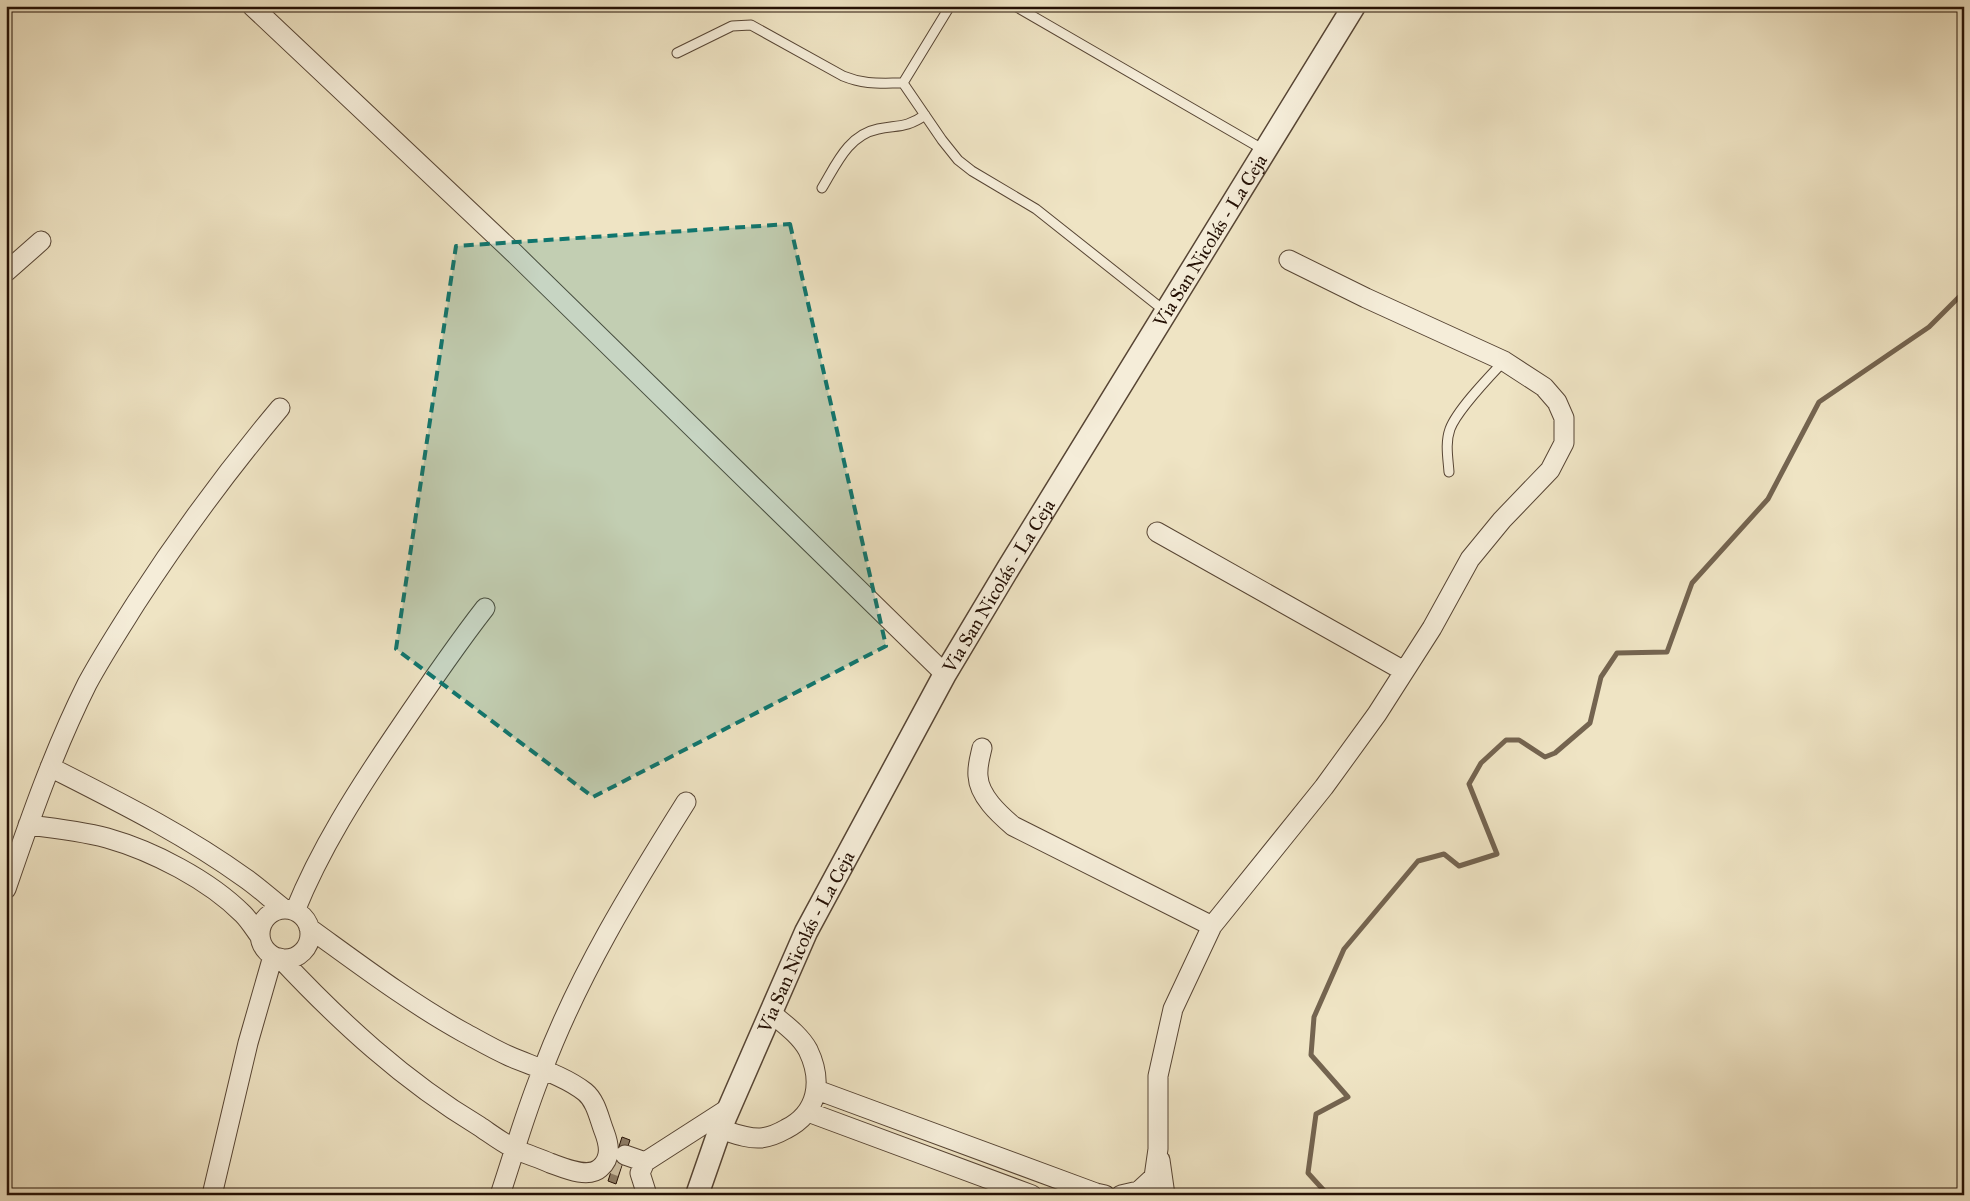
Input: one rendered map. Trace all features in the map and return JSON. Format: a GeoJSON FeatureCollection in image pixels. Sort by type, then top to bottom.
{"type":"FeatureCollection","features":[{"type":"Feature","properties":{"kind":"street"},"geometry":{"type":"LineString","coordinates":[[252,6],[514,252],[946,674]]}},
{"type":"Feature","properties":{"kind":"street","name":"Via San Nicolás - La Ceja"},"geometry":{"type":"LineString","coordinates":[[698,1195],[720,1129],[806,932],[946,674],[1009,567],[1354,6]]}},
{"type":"Feature","properties":{"kind":"street"},"geometry":{"type":"LineString","coordinates":[[6,272],[41,241]]}},
{"type":"Feature","properties":{"kind":"street"},"geometry":{"type":"LineString","coordinates":[[1132,1193],[1154,1177],[1158,1149],[1158,1076],[1173,1009],[1212,926],[1324,787],[1377,714],[1432,628],[1470,560],[1502,520],[1550,470],[1564,443],[1564,418],[1557,402],[1544,387],[1504,362],[1289,260]]}},
{"type":"Feature","properties":{"kind":"street"},"geometry":{"type":"LineString","coordinates":[[6,889],[50,767],[87,685],[104,653],[164,558],[236,461],[280,408]]}},
{"type":"Feature","properties":{"kind":"street"},"geometry":{"type":"LineString","coordinates":[[1157,532],[1404,671]]}},
{"type":"Feature","properties":{"kind":"street"},"geometry":{"type":"LineString","coordinates":[[260,935],[264,920],[269,914],[289,910],[351,801],[445,660],[485,608]]}},
{"type":"Feature","properties":{"kind":"street"},"geometry":{"type":"LineString","coordinates":[[982,748],[978,767],[981,788],[1001,816],[1014,826],[1212,926]]}},
{"type":"Feature","properties":{"kind":"street"},"geometry":{"type":"LineString","coordinates":[[50,767],[134,809],[172,831],[246,878],[306,921],[309,928],[308,944],[303,951],[288,959],[277,957]]}},
{"type":"Feature","properties":{"kind":"street"},"geometry":{"type":"LineString","coordinates":[[500,1195],[542,1069],[575,996],[617,914],[686,802]]}},
{"type":"Feature","properties":{"kind":"street"},"geometry":{"type":"LineString","coordinates":[[28,825],[63,829],[106,838],[136,848],[165,861],[221,895],[243,914],[260,935],[263,947],[277,957],[330,1011],[389,1062],[439,1100],[515,1149],[580,1172],[593,1172],[615,1159]]}},
{"type":"Feature","properties":{"kind":"street"},"geometry":{"type":"LineString","coordinates":[[309,928],[390,986],[441,1019],[509,1056],[542,1069],[580,1089],[590,1098],[615,1159]]}},
{"type":"Feature","properties":{"kind":"street"},"geometry":{"type":"LineString","coordinates":[[212,1195],[248,1043],[277,957]]}},
{"type":"Feature","properties":{"kind":"street"},"geometry":{"type":"LineString","coordinates":[[720,1129],[742,1136],[763,1138],[790,1127],[808,1112],[817,1090],[817,1078],[807,1049],[795,1033],[770,1012]]}},
{"type":"Feature","properties":{"kind":"street"},"geometry":{"type":"LineString","coordinates":[[817,1090],[1105,1195]]}},
{"type":"Feature","properties":{"kind":"street"},"geometry":{"type":"LineString","coordinates":[[642,1167],[729,1108]]}},
{"type":"Feature","properties":{"kind":"street"},"geometry":{"type":"LineString","coordinates":[[808,1112],[1032,1195]]}},
{"type":"Feature","properties":{"kind":"street"},"geometry":{"type":"LineString","coordinates":[[1158,1149],[1166,1195]]}},
{"type":"Feature","properties":{"kind":"street"},"geometry":{"type":"LineString","coordinates":[[615,1159],[642,1167]]}},
{"type":"Feature","properties":{"kind":"street"},"geometry":{"type":"LineString","coordinates":[[642,1167],[647,1195]]}},
{"type":"Feature","properties":{"kind":"street"},"geometry":{"type":"LineString","coordinates":[[1132,1193],[1149,1189],[1160,1195]]}},
{"type":"Feature","properties":{"kind":"lane"},"geometry":{"type":"LineString","coordinates":[[903,83],[950,6]]}},
{"type":"Feature","properties":{"kind":"lane"},"geometry":{"type":"LineString","coordinates":[[1016,6],[1265,150]]}},
{"type":"Feature","properties":{"kind":"lane"},"geometry":{"type":"LineString","coordinates":[[677,53],[732,26],[751,25],[843,76],[858,82],[872,84],[903,83]]}},
{"type":"Feature","properties":{"kind":"lane"},"geometry":{"type":"LineString","coordinates":[[903,83],[958,160],[972,171],[1036,209],[1166,312]]}},
{"type":"Feature","properties":{"kind":"lane"},"geometry":{"type":"LineString","coordinates":[[822,188],[851,142],[860,135],[877,129],[899,127],[914,123],[925,115]]}},
{"type":"Feature","properties":{"kind":"lane"},"geometry":{"type":"LineString","coordinates":[[1449,472],[1447,443],[1450,429],[1456,417],[1504,362]]}},
{"type":"Feature","properties":{"kind":"highlighted area"},"geometry":{"type":"Polygon","coordinates":[[[790,224],[886,646],[593,797],[396,649],[456,246],[790,224]]]}},
{"type":"Feature","properties":{"kind":"building"},"geometry":{"type":"Polygon","coordinates":[[[622,1137],[630,1140],[616,1184],[608,1181],[622,1137]]]}},
{"type":"Feature","properties":{"kind":"waterway"},"geometry":{"type":"LineString","coordinates":[[1328,1195],[1308,1173],[1316,1114],[1348,1097],[1311,1055],[1314,1017],[1344,949],[1418,861],[1444,854],[1459,866],[1497,854],[1469,784],[1481,763],[1506,740],[1519,740],[1545,757],[1555,753],[1590,723],[1601,677],[1617,653],[1667,652],[1692,583],[1768,499],[1819,402],[1929,327],[1964,292]]}},
{"type":"Feature","properties":{"kind":"tunnel"},"geometry":{"type":"LineString","coordinates":[[613,1164],[621,1167]]}}]}
